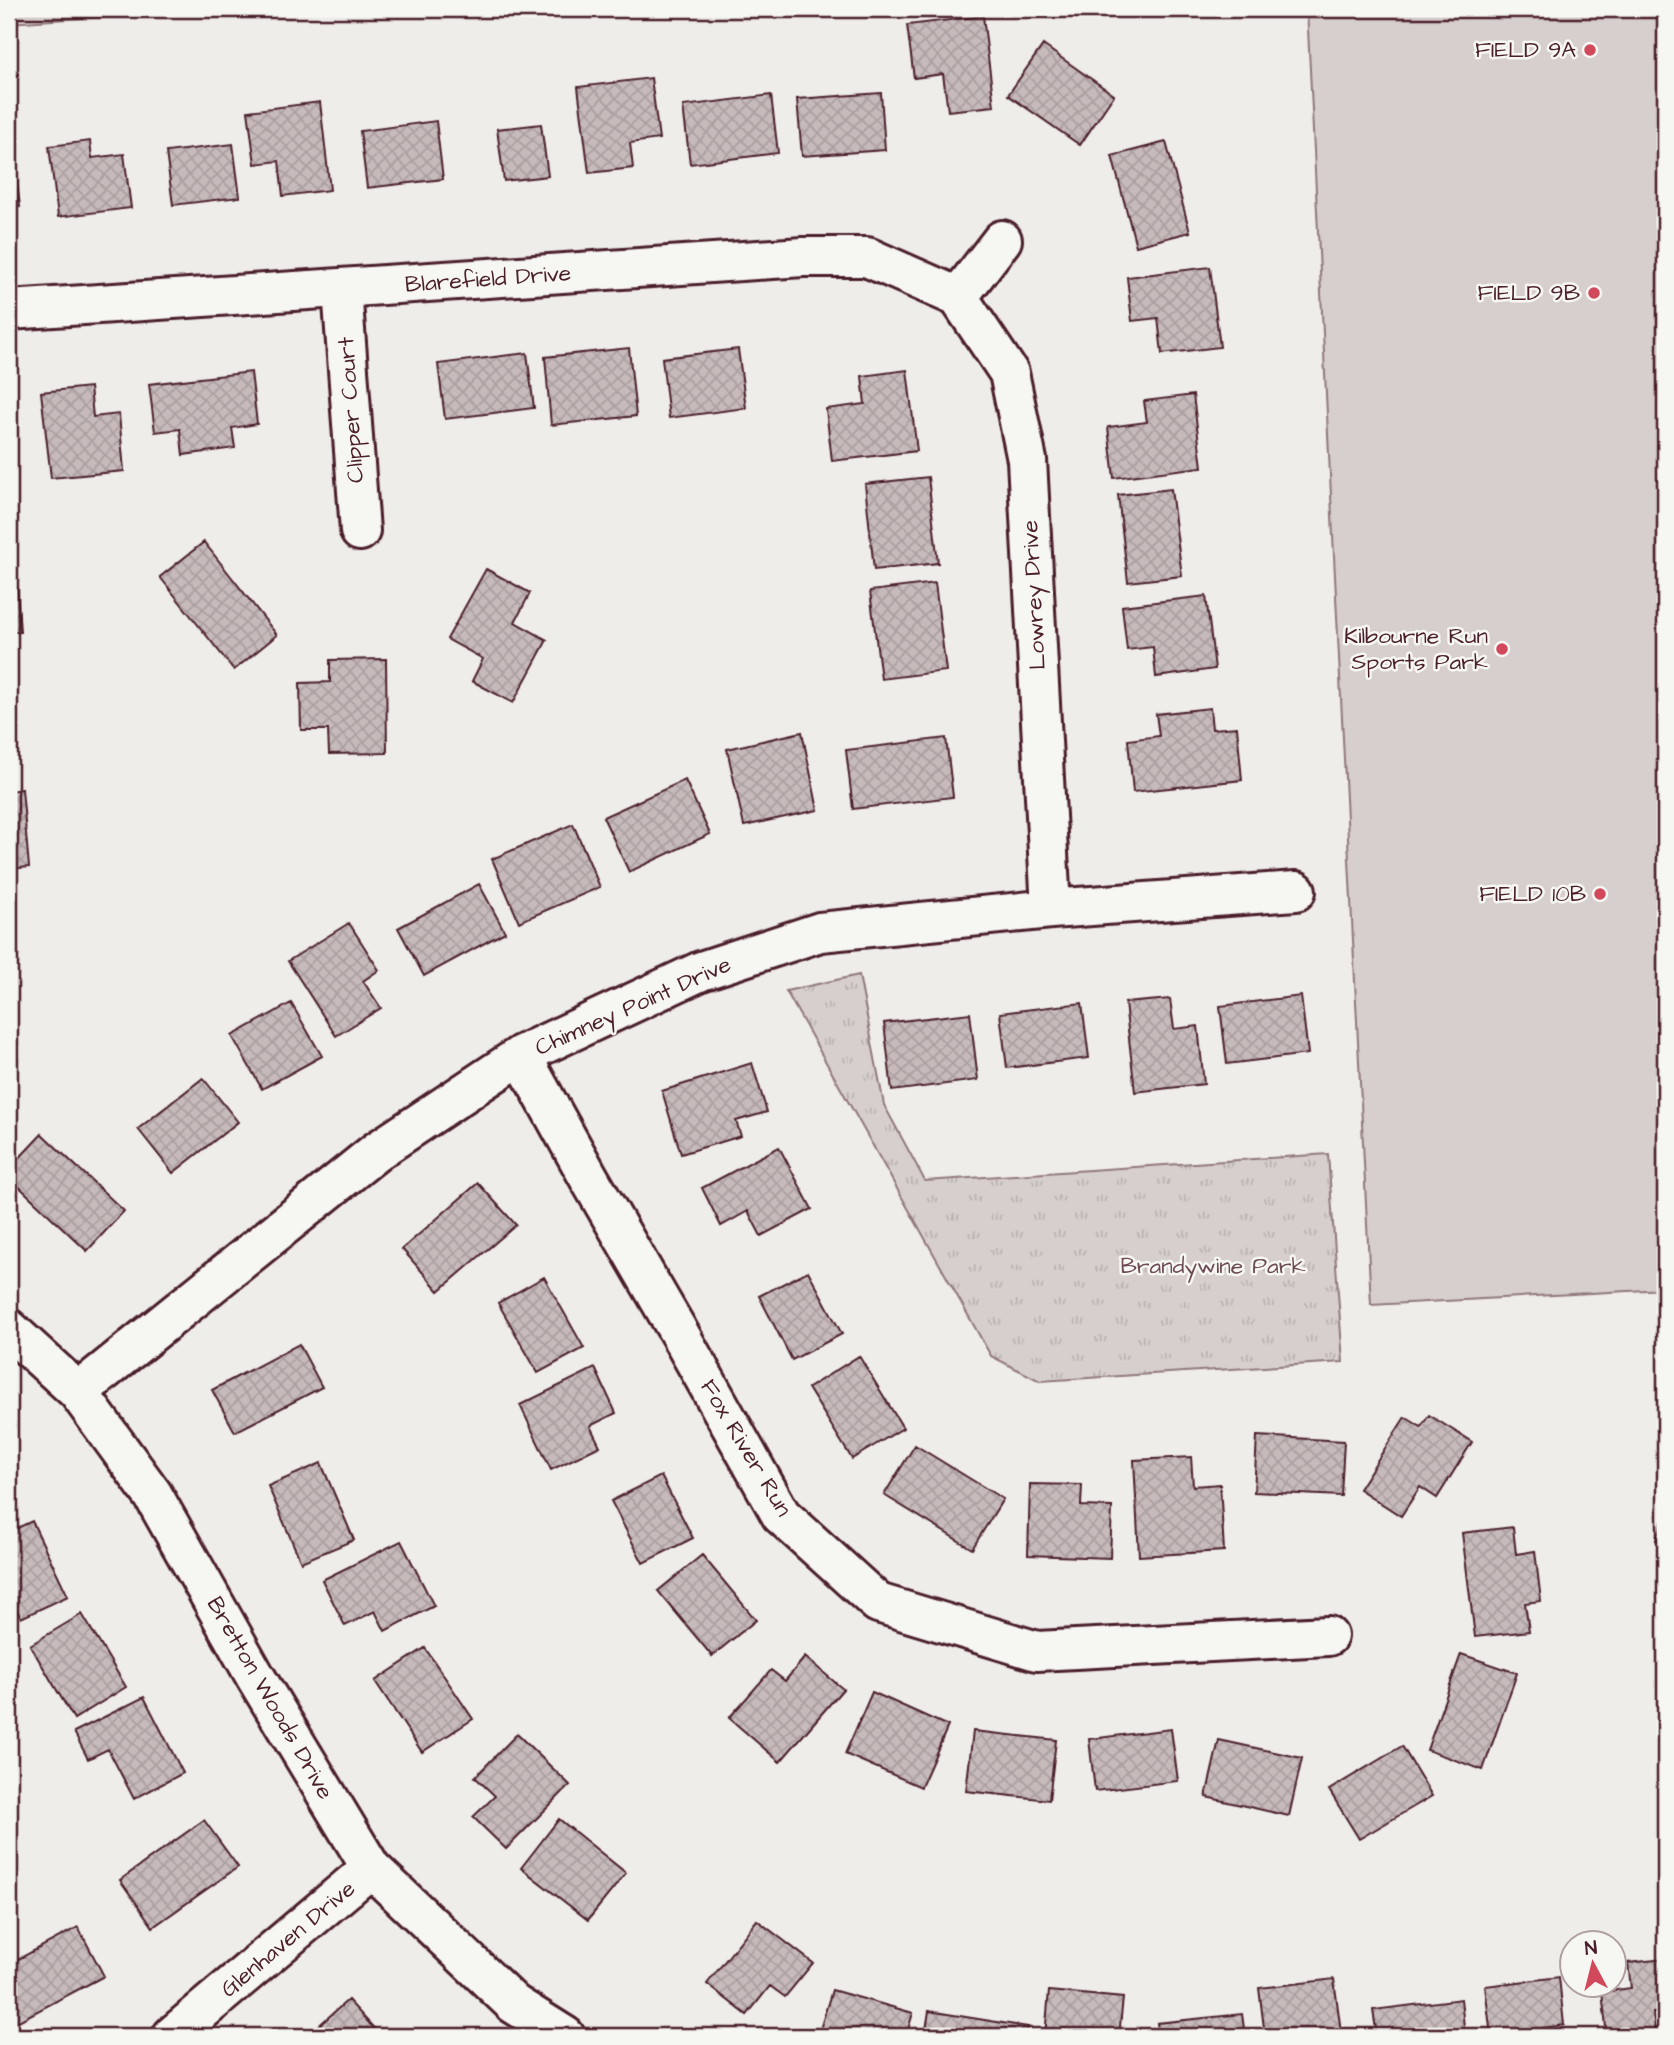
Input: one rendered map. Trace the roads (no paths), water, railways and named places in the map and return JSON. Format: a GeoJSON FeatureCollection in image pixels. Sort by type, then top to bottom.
{"type":"FeatureCollection","features":[{"type":"Feature","properties":{"kind":"street"},"geometry":{"type":"LineString","coordinates":[[958,297],[1002,240]]}},
{"type":"Feature","properties":{"kind":"street","name":"Blarefield Drive"},"geometry":{"type":"LineString","coordinates":[[9,310],[803,257],[867,257],[958,297]]}},
{"type":"Feature","properties":{"kind":"street","name":"Clipper Court"},"geometry":{"type":"LineString","coordinates":[[342,289],[360,531]]}},
{"type":"Feature","properties":{"kind":"street","name":"Lowrey Drive"},"geometry":{"type":"LineString","coordinates":[[958,297],[1009,373],[1027,460],[1051,909]]}},
{"type":"Feature","properties":{"kind":"street","name":"Chimney Point Drive"},"geometry":{"type":"LineString","coordinates":[[78,1392],[377,1152],[521,1055],[701,971],[820,932],[1051,909],[1296,891]]}},
{"type":"Feature","properties":{"kind":"street","name":"Fox River Run"},"geometry":{"type":"LineString","coordinates":[[521,1055],[782,1515],[878,1604],[1037,1651],[1328,1636]]}},
{"type":"Feature","properties":{"kind":"street","name":"Bretton Woods Drive"},"geometry":{"type":"LineString","coordinates":[[9,1329],[78,1392],[153,1495],[255,1676],[371,1868],[514,2004],[565,2036]]}},
{"type":"Feature","properties":{"kind":"street","name":"Glenhaven Drive"},"geometry":{"type":"LineString","coordinates":[[172,2036],[371,1868]]}},
{"type":"Feature","properties":{"kind":"place","name":"FIELD 9A"},"geometry":{"type":"Point","coordinates":[1590,50]}},
{"type":"Feature","properties":{"kind":"place","name":"FIELD 9B"},"geometry":{"type":"Point","coordinates":[1594,293]}},
{"type":"Feature","properties":{"kind":"place","name":"Kilbourne Run Sports Park"},"geometry":{"type":"Point","coordinates":[1502,649]}},
{"type":"Feature","properties":{"kind":"place","name":"FIELD 10B"},"geometry":{"type":"Point","coordinates":[1600,894]}},
{"type":"Feature","properties":{"kind":"park label","name":"Brandywine Park"},"geometry":{"type":"Point","coordinates":[1213,1266]}}]}
